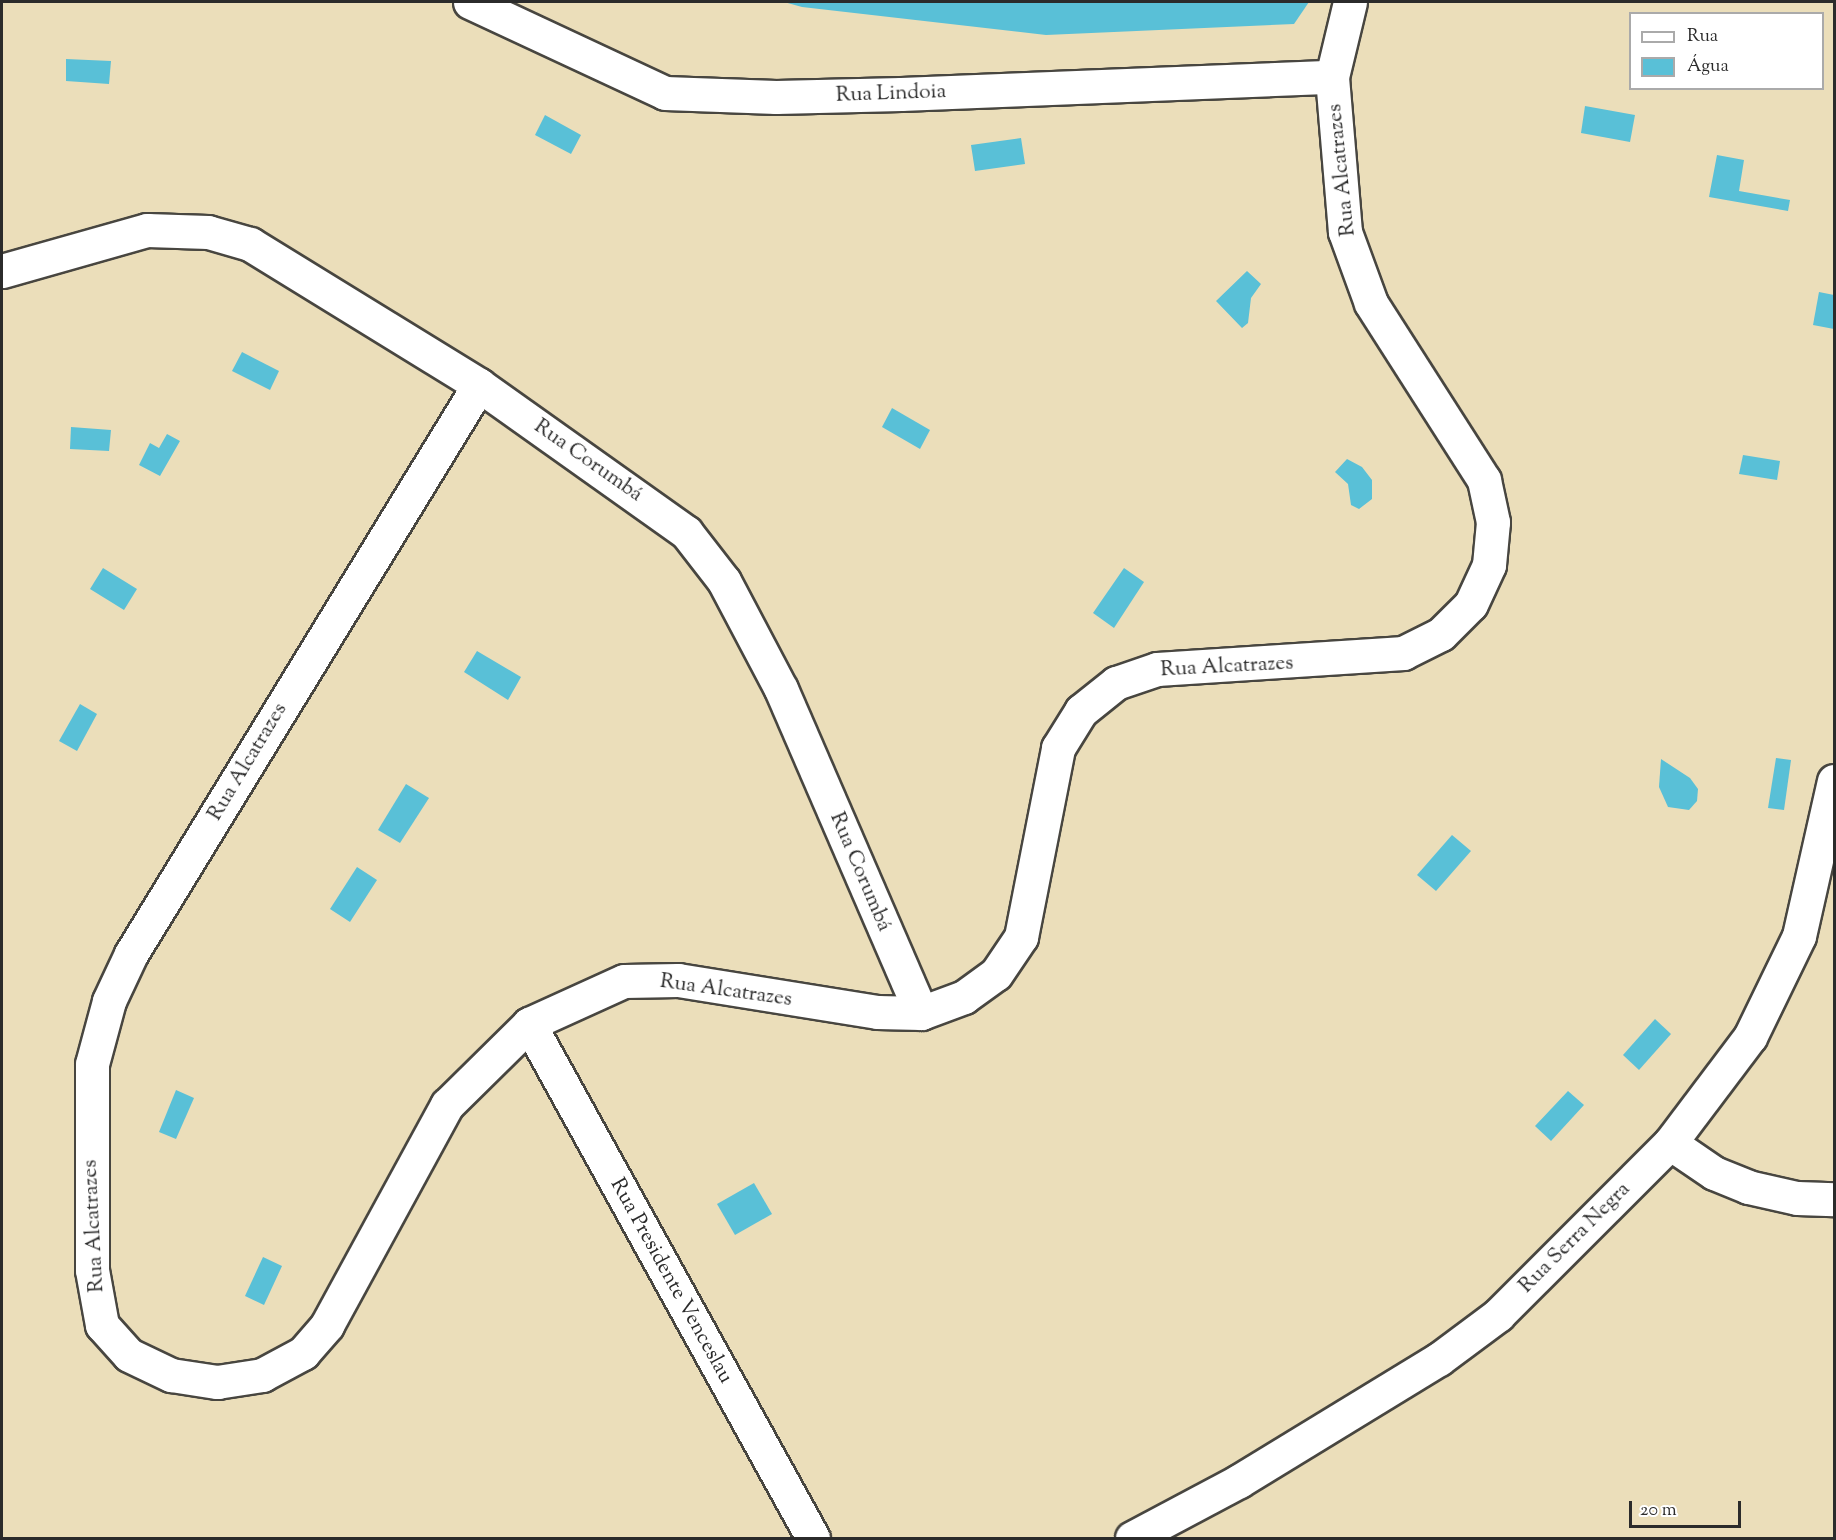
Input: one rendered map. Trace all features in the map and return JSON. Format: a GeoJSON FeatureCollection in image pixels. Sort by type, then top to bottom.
{"type":"FeatureCollection","features":[{"type":"Feature","properties":{"kind":"street","name":"Rua Lindoia"},"geometry":{"type":"LineString","coordinates":[[470,2],[665,93],[776,97],[1332,77]]}},
{"type":"Feature","properties":{"kind":"street","name":"Rua Alcatrazes"},"geometry":{"type":"LineString","coordinates":[[479,385],[131,954],[110,1000],[92,1075],[92,1270],[102,1325],[129,1355],[171,1376],[217,1382],[262,1375],[303,1353],[327,1325],[447,1105],[529,1024],[624,981],[678,980],[847,1009],[921,1013],[964,997],[996,974],[1021,938],[1058,748],[1081,711],[1116,683],[1157,669],[1403,653],[1441,634],[1472,604],[1489,565],[1493,522],[1484,480],[1371,303],[1346,232],[1332,77],[1350,2]]}},
{"type":"Feature","properties":{"kind":"street","name":"Rua Corumbá"},"geometry":{"type":"LineString","coordinates":[[2,271],[147,230],[208,232],[250,244],[479,385],[686,532],[724,581],[781,689],[921,1013]]}},
{"type":"Feature","properties":{"kind":"street","name":"Rua Serra Negra"},"geometry":{"type":"LineString","coordinates":[[1132,1539],[1239,1481],[1439,1359],[1481,1328],[1670,1143],[1750,1037],[1799,936],[1834,781]]}},
{"type":"Feature","properties":{"kind":"street","name":"Rua Presidente Venceslau"},"geometry":{"type":"LineString","coordinates":[[529,1024],[813,1539]]}},
{"type":"Feature","properties":{"kind":"street"},"geometry":{"type":"LineString","coordinates":[[1670,1143],[1714,1173],[1748,1187],[1797,1198],[1834,1199]]}},
{"type":"Feature","properties":{"kind":"water"},"geometry":{"type":"Polygon","coordinates":[[[784,2],[1309,2],[1294,24],[1046,35],[802,7],[784,2]]]}},
{"type":"Feature","properties":{"kind":"water"},"geometry":{"type":"Polygon","coordinates":[[[66,59],[111,61],[109,84],[66,81],[66,59]]]}},
{"type":"Feature","properties":{"kind":"water"},"geometry":{"type":"Polygon","coordinates":[[[1585,106],[1635,115],[1630,142],[1581,133],[1585,106]]]}},
{"type":"Feature","properties":{"kind":"water"},"geometry":{"type":"Polygon","coordinates":[[[545,115],[581,135],[571,154],[535,135],[545,115]]]}},
{"type":"Feature","properties":{"kind":"water"},"geometry":{"type":"Polygon","coordinates":[[[1021,138],[1025,164],[975,171],[971,145],[1021,138]]]}},
{"type":"Feature","properties":{"kind":"water"},"geometry":{"type":"Polygon","coordinates":[[[1717,155],[1744,160],[1739,191],[1790,200],[1788,211],[1709,197],[1717,155]]]}},
{"type":"Feature","properties":{"kind":"water"},"geometry":{"type":"Polygon","coordinates":[[[1247,271],[1261,284],[1251,298],[1248,323],[1242,328],[1216,301],[1247,271]]]}},
{"type":"Feature","properties":{"kind":"water"},"geometry":{"type":"Polygon","coordinates":[[[1819,292],[1834,295],[1834,329],[1813,325],[1819,292]]]}},
{"type":"Feature","properties":{"kind":"water"},"geometry":{"type":"Polygon","coordinates":[[[242,352],[279,371],[270,390],[232,371],[242,352]]]}},
{"type":"Feature","properties":{"kind":"water"},"geometry":{"type":"Polygon","coordinates":[[[892,408],[930,430],[920,449],[882,427],[892,408]]]}},
{"type":"Feature","properties":{"kind":"water"},"geometry":{"type":"Polygon","coordinates":[[[71,427],[111,430],[109,451],[70,449],[71,427]]]}},
{"type":"Feature","properties":{"kind":"water"},"geometry":{"type":"Polygon","coordinates":[[[167,434],[180,441],[160,476],[139,465],[150,443],[159,448],[167,434]]]}},
{"type":"Feature","properties":{"kind":"water"},"geometry":{"type":"Polygon","coordinates":[[[1743,455],[1780,461],[1777,480],[1739,474],[1743,455]]]}},
{"type":"Feature","properties":{"kind":"water"},"geometry":{"type":"Polygon","coordinates":[[[1347,459],[1362,467],[1372,480],[1372,499],[1359,509],[1351,505],[1348,484],[1335,472],[1347,459]]]}},
{"type":"Feature","properties":{"kind":"water"},"geometry":{"type":"Polygon","coordinates":[[[103,568],[137,589],[124,610],[90,589],[103,568]]]}},
{"type":"Feature","properties":{"kind":"water"},"geometry":{"type":"Polygon","coordinates":[[[1124,568],[1144,582],[1114,628],[1093,613],[1124,568]]]}},
{"type":"Feature","properties":{"kind":"water"},"geometry":{"type":"Polygon","coordinates":[[[477,651],[521,677],[508,700],[464,672],[477,651]]]}},
{"type":"Feature","properties":{"kind":"water"},"geometry":{"type":"Polygon","coordinates":[[[80,704],[97,714],[77,751],[59,741],[80,704]]]}},
{"type":"Feature","properties":{"kind":"water"},"geometry":{"type":"Polygon","coordinates":[[[1776,758],[1791,760],[1784,810],[1768,808],[1776,758]]]}},
{"type":"Feature","properties":{"kind":"water"},"geometry":{"type":"Polygon","coordinates":[[[1661,759],[1690,778],[1698,789],[1697,801],[1689,810],[1668,807],[1659,787],[1661,759]]]}},
{"type":"Feature","properties":{"kind":"water"},"geometry":{"type":"Polygon","coordinates":[[[406,784],[429,798],[400,843],[378,830],[406,784]]]}},
{"type":"Feature","properties":{"kind":"water"},"geometry":{"type":"Polygon","coordinates":[[[1452,835],[1471,851],[1436,891],[1417,875],[1452,835]]]}},
{"type":"Feature","properties":{"kind":"water"},"geometry":{"type":"Polygon","coordinates":[[[357,867],[377,880],[350,922],[330,909],[357,867]]]}},
{"type":"Feature","properties":{"kind":"water"},"geometry":{"type":"Polygon","coordinates":[[[1655,1019],[1671,1034],[1639,1070],[1623,1055],[1655,1019]]]}},
{"type":"Feature","properties":{"kind":"water"},"geometry":{"type":"Polygon","coordinates":[[[176,1090],[194,1098],[176,1139],[159,1132],[176,1090]]]}},
{"type":"Feature","properties":{"kind":"water"},"geometry":{"type":"Polygon","coordinates":[[[1568,1091],[1584,1105],[1551,1141],[1535,1126],[1568,1091]]]}},
{"type":"Feature","properties":{"kind":"water"},"geometry":{"type":"Polygon","coordinates":[[[754,1183],[772,1214],[735,1235],[717,1204],[754,1183]]]}},
{"type":"Feature","properties":{"kind":"water"},"geometry":{"type":"Polygon","coordinates":[[[263,1257],[282,1266],[264,1305],[245,1296],[263,1257]]]}}]}
